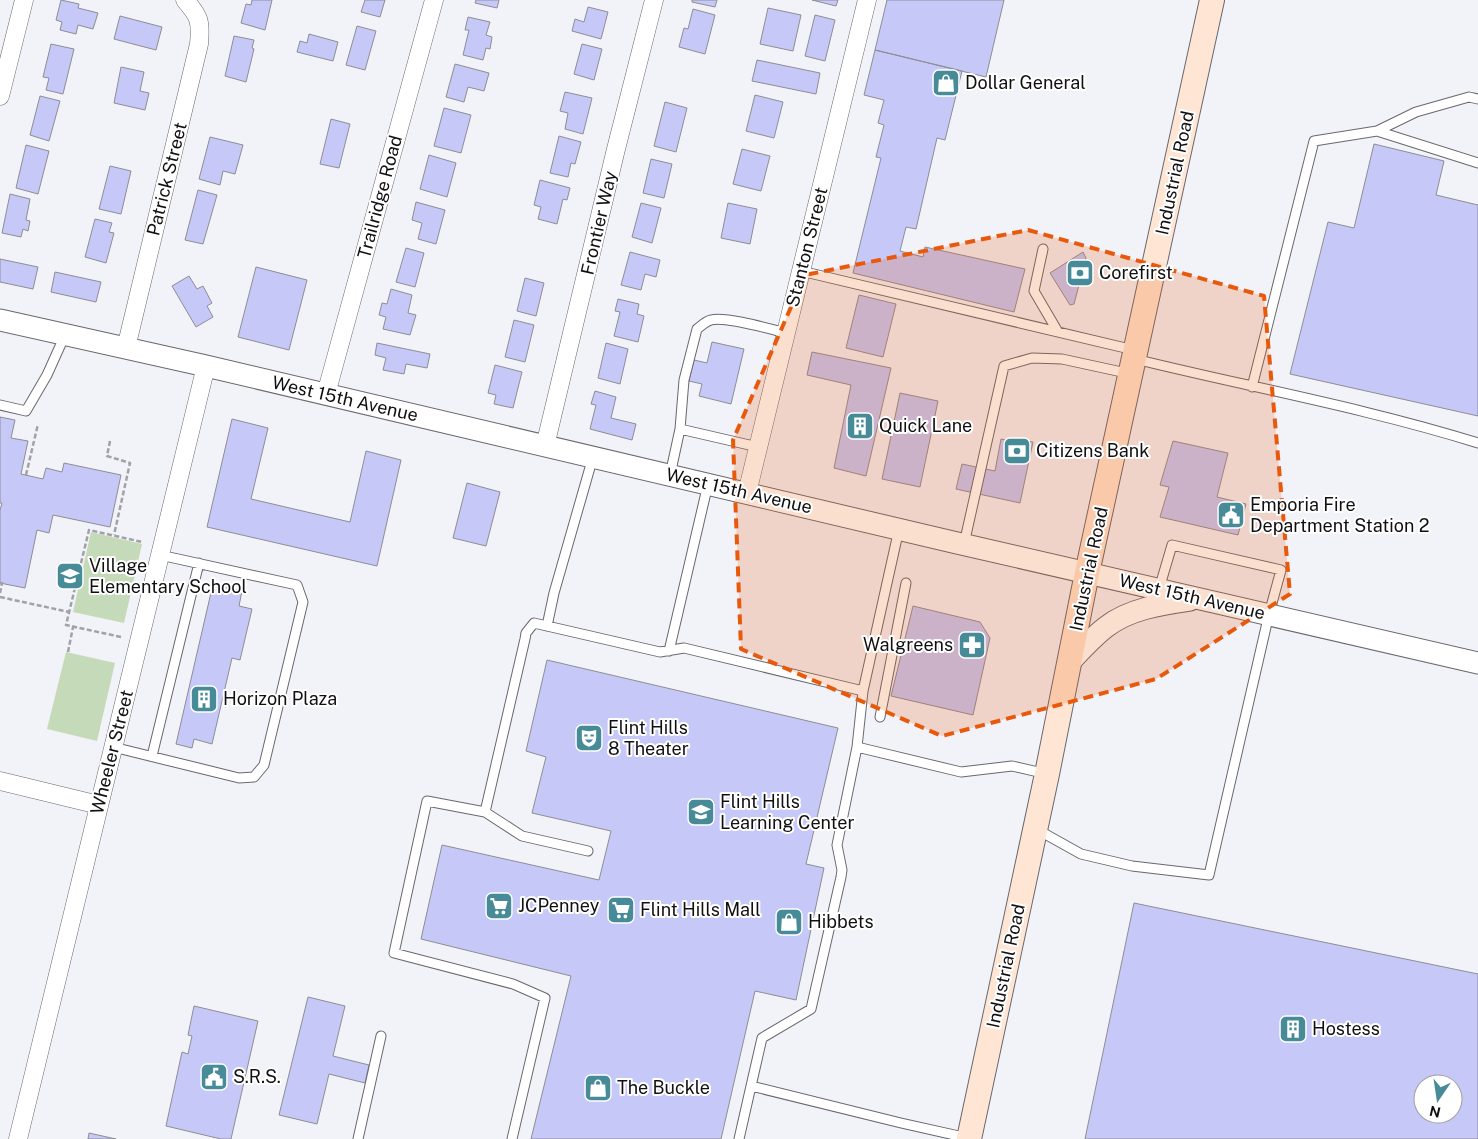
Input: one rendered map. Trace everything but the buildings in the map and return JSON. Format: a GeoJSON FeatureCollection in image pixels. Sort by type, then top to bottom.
{"type":"FeatureCollection","features":[{"type":"Feature","properties":{"kind":"main road","name":"Industrial Road"},"geometry":{"type":"LineString","coordinates":[[969,1139],[1036,828],[1087,573],[1212,0]]}},
{"type":"Feature","properties":{"kind":"street"},"geometry":{"type":"LineString","coordinates":[[0,96],[24,0]]}},
{"type":"Feature","properties":{"kind":"street","name":"Trailridge Road"},"geometry":{"type":"LineString","coordinates":[[326,394],[434,0]]}},
{"type":"Feature","properties":{"kind":"street","name":"Frontier Way"},"geometry":{"type":"LineString","coordinates":[[545,446],[654,0]]}},
{"type":"Feature","properties":{"kind":"street","name":"Stanton Street"},"geometry":{"type":"LineString","coordinates":[[747,493],[867,0]]}},
{"type":"Feature","properties":{"kind":"street","name":"Patrick Street"},"geometry":{"type":"LineString","coordinates":[[126,348],[199,44],[201,26],[190,6]]}},
{"type":"Feature","properties":{"kind":"street","name":"West 15th Avenue"},"geometry":{"type":"LineString","coordinates":[[0,320],[206,366],[1478,663]]}},
{"type":"Feature","properties":{"kind":"street","name":"Wheeler Street"},"geometry":{"type":"LineString","coordinates":[[18,1139],[206,366]]}},
{"type":"Feature","properties":{"kind":"street"},"geometry":{"type":"LineString","coordinates":[[1070,662],[1106,626],[1120,618],[1152,606],[1201,599]]}},
{"type":"Feature","properties":{"kind":"street"},"geometry":{"type":"LineString","coordinates":[[0,781],[99,805]]}},
{"type":"Feature","properties":{"kind":"lane"},"geometry":{"type":"LineString","coordinates":[[1252,387],[1314,141],[1377,131],[1416,112],[1470,97],[1478,99]]}},
{"type":"Feature","properties":{"kind":"lane"},"geometry":{"type":"LineString","coordinates":[[1377,131],[1478,163]]}},
{"type":"Feature","properties":{"kind":"lane"},"geometry":{"type":"LineString","coordinates":[[1043,249],[1034,291],[1058,332]]}},
{"type":"Feature","properties":{"kind":"lane"},"geometry":{"type":"LineString","coordinates":[[801,271],[1058,332],[1134,361],[1422,426],[1478,443]]}},
{"type":"Feature","properties":{"kind":"lane"},"geometry":{"type":"LineString","coordinates":[[670,475],[680,430],[684,380],[697,329],[710,320],[721,320],[748,323],[786,333]]}},
{"type":"Feature","properties":{"kind":"lane"},"geometry":{"type":"LineString","coordinates":[[0,405],[26,411],[47,375],[65,335]]}},
{"type":"Feature","properties":{"kind":"lane"},"geometry":{"type":"LineString","coordinates":[[964,544],[1004,366],[1032,358],[1134,361]]}},
{"type":"Feature","properties":{"kind":"lane"},"geometry":{"type":"LineString","coordinates":[[680,430],[758,447]]}},
{"type":"Feature","properties":{"kind":"lane"},"geometry":{"type":"LineString","coordinates":[[547,626],[554,592],[594,457]]}},
{"type":"Feature","properties":{"kind":"lane"},"geometry":{"type":"LineString","coordinates":[[669,650],[708,484]]}},
{"type":"Feature","properties":{"kind":"lane"},"geometry":{"type":"LineString","coordinates":[[739,1139],[762,1038],[810,1009],[841,877],[842,870],[837,845],[857,747],[863,691],[899,529]]}},
{"type":"Feature","properties":{"kind":"lane"},"geometry":{"type":"LineString","coordinates":[[1036,828],[1081,854],[1132,866],[1208,875],[1280,570],[1172,545],[1160,589]]}},
{"type":"Feature","properties":{"kind":"lane"},"geometry":{"type":"LineString","coordinates":[[113,747],[240,778],[254,777],[264,765],[304,602],[297,585],[160,555]]}},
{"type":"Feature","properties":{"kind":"lane"},"geometry":{"type":"LineString","coordinates":[[152,756],[199,564]]}},
{"type":"Feature","properties":{"kind":"lane"},"geometry":{"type":"LineString","coordinates":[[880,717],[906,584]]}},
{"type":"Feature","properties":{"kind":"lane"},"geometry":{"type":"LineString","coordinates":[[485,812],[526,633],[534,623],[660,652],[684,648],[863,691]]}},
{"type":"Feature","properties":{"kind":"lane"},"geometry":{"type":"LineString","coordinates":[[857,747],[961,772],[1012,766],[1047,774]]}},
{"type":"Feature","properties":{"kind":"lane"},"geometry":{"type":"LineString","coordinates":[[512,1139],[545,998],[513,984],[394,953],[427,800],[485,812],[522,836],[588,851]]}},
{"type":"Feature","properties":{"kind":"lane"},"geometry":{"type":"LineString","coordinates":[[358,1139],[381,1036]]}},
{"type":"Feature","properties":{"kind":"lane"},"geometry":{"type":"LineString","coordinates":[[751,1086],[969,1139]]}},
{"type":"Feature","properties":{"kind":"path"},"geometry":{"type":"LineString","coordinates":[[26,475],[38,424]]}},
{"type":"Feature","properties":{"kind":"path"},"geometry":{"type":"LineString","coordinates":[[110,441],[107,456],[130,463],[114,535]]}},
{"type":"Feature","properties":{"kind":"path"},"geometry":{"type":"LineString","coordinates":[[121,637],[66,625],[89,530],[142,542]]}},
{"type":"Feature","properties":{"kind":"path"},"geometry":{"type":"LineString","coordinates":[[0,584],[2,583],[0,593]]}},
{"type":"Feature","properties":{"kind":"path"},"geometry":{"type":"LineString","coordinates":[[0,597],[69,612]]}},
{"type":"Feature","properties":{"kind":"path"},"geometry":{"type":"LineString","coordinates":[[68,652],[74,627]]}},
{"type":"Feature","properties":{"kind":"highlighted area"},"geometry":{"type":"Polygon","coordinates":[[[1028,230],[1264,296],[1290,594],[1156,679],[942,736],[741,649],[733,440],[805,275],[1028,230]]]}},
{"type":"Feature","properties":{"kind":"green space"},"geometry":{"type":"Polygon","coordinates":[[[91,532],[142,544],[124,623],[73,612],[91,532]]]}},
{"type":"Feature","properties":{"kind":"green space"},"geometry":{"type":"Polygon","coordinates":[[[66,652],[115,663],[97,741],[47,729],[66,652]]]}},
{"type":"Feature","properties":{"kind":"place","name":"Dollar General"},"geometry":{"type":"Point","coordinates":[946,83]}},
{"type":"Feature","properties":{"kind":"place","name":"Corefirst"},"geometry":{"type":"Point","coordinates":[1080,273]}},
{"type":"Feature","properties":{"kind":"place","name":"Quick Lane"},"geometry":{"type":"Point","coordinates":[860,426]}},
{"type":"Feature","properties":{"kind":"place","name":"Citizens Bank"},"geometry":{"type":"Point","coordinates":[1017,451]}},
{"type":"Feature","properties":{"kind":"place","name":"Emporia Fire Department Station 2"},"geometry":{"type":"Point","coordinates":[1231,515]}},
{"type":"Feature","properties":{"kind":"place","name":"Village Elementary School"},"geometry":{"type":"Point","coordinates":[70,576]}},
{"type":"Feature","properties":{"kind":"place","name":"Walgreens"},"geometry":{"type":"Point","coordinates":[972,645]}},
{"type":"Feature","properties":{"kind":"place","name":"Horizon Plaza"},"geometry":{"type":"Point","coordinates":[204,699]}},
{"type":"Feature","properties":{"kind":"place","name":"Flint Hills 8 Theater"},"geometry":{"type":"Point","coordinates":[589,738]}},
{"type":"Feature","properties":{"kind":"place","name":"Flint Hills Learning Center"},"geometry":{"type":"Point","coordinates":[701,812]}},
{"type":"Feature","properties":{"kind":"place","name":"JCPenney"},"geometry":{"type":"Point","coordinates":[499,906]}},
{"type":"Feature","properties":{"kind":"place","name":"Flint Hills Mall"},"geometry":{"type":"Point","coordinates":[621,910]}},
{"type":"Feature","properties":{"kind":"place","name":"Hibbets"},"geometry":{"type":"Point","coordinates":[789,922]}},
{"type":"Feature","properties":{"kind":"place","name":"Hostess"},"geometry":{"type":"Point","coordinates":[1293,1029]}},
{"type":"Feature","properties":{"kind":"place","name":"S.R.S."},"geometry":{"type":"Point","coordinates":[214,1077]}},
{"type":"Feature","properties":{"kind":"place","name":"The Buckle"},"geometry":{"type":"Point","coordinates":[598,1088]}}]}
